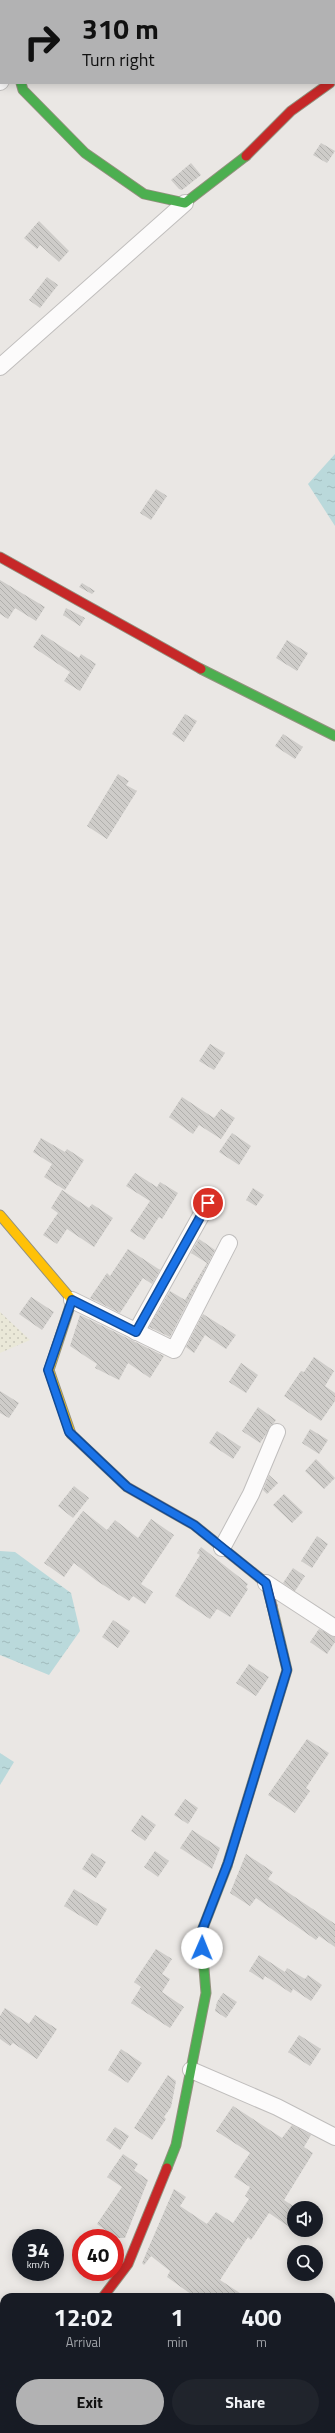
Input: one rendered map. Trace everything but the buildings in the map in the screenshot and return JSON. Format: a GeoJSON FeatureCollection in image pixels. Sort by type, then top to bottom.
{"type":"FeatureCollection","features":[{"type":"Feature","properties":{"kind":"street"},"geometry":{"type":"LineString","coordinates":[[21,84],[23,90],[85,153],[144,194],[185,203]]}},
{"type":"Feature","properties":{"kind":"street"},"geometry":{"type":"LineString","coordinates":[[0,367],[185,203],[240,162],[291,111],[329,84]]}},
{"type":"Feature","properties":{"kind":"street"},"geometry":{"type":"LineString","coordinates":[[0,557],[218,678],[335,736]]}},
{"type":"Feature","properties":{"kind":"street"},"geometry":{"type":"LineString","coordinates":[[136,1332],[208,1203]]}},
{"type":"Feature","properties":{"kind":"street"},"geometry":{"type":"LineString","coordinates":[[0,1215],[72,1300],[174,1350],[229,1243]]}},
{"type":"Feature","properties":{"kind":"street"},"geometry":{"type":"LineString","coordinates":[[72,1300],[48,1370],[69,1432],[127,1487],[194,1525],[266,1583],[335,1628]]}},
{"type":"Feature","properties":{"kind":"street"},"geometry":{"type":"LineString","coordinates":[[222,1548],[251,1494],[276,1432]]}},
{"type":"Feature","properties":{"kind":"street"},"geometry":{"type":"LineString","coordinates":[[106,2293],[128,2264],[176,2145],[206,1993],[201,1933],[228,1863],[287,1670],[266,1583]]}},
{"type":"Feature","properties":{"kind":"street"},"geometry":{"type":"LineString","coordinates":[[191,2070],[277,2107],[335,2137]]}},
{"type":"Feature","properties":{"kind":"shaded area"},"geometry":{"type":"Polygon","coordinates":[[[0,1312],[30,1340],[0,1353],[0,1312]]]}},
{"type":"Feature","properties":{"kind":"water"},"geometry":{"type":"Polygon","coordinates":[[[335,454],[335,526],[308,484],[335,454]]]}},
{"type":"Feature","properties":{"kind":"water"},"geometry":{"type":"Polygon","coordinates":[[[0,1551],[15,1552],[71,1593],[80,1631],[49,1675],[0,1655],[0,1551]]]}},
{"type":"Feature","properties":{"kind":"water"},"geometry":{"type":"Polygon","coordinates":[[[0,1753],[14,1762],[0,1785],[0,1753]]]}},
{"type":"Feature","properties":{"kind":"traffic: fast"},"geometry":{"type":"LineString","coordinates":[[21,84],[23,90],[85,153],[144,194],[185,203],[246,156]]}},
{"type":"Feature","properties":{"kind":"traffic: fast"},"geometry":{"type":"LineString","coordinates":[[201,669],[335,736]]}},
{"type":"Feature","properties":{"kind":"traffic: fast"},"geometry":{"type":"LineString","coordinates":[[167,2168],[176,2145],[206,1993],[201,1933],[227,1866]]}},
{"type":"Feature","properties":{"kind":"traffic: slow"},"geometry":{"type":"LineString","coordinates":[[0,1215],[72,1300],[49,1370],[71,1434]]}},
{"type":"Feature","properties":{"kind":"traffic: slow"},"geometry":{"type":"LineString","coordinates":[[227,1866],[287,1670],[272,1606]]}},
{"type":"Feature","properties":{"kind":"traffic: jam"},"geometry":{"type":"LineString","coordinates":[[246,156],[291,111],[329,84]]}},
{"type":"Feature","properties":{"kind":"traffic: jam"},"geometry":{"type":"LineString","coordinates":[[0,557],[201,669]]}},
{"type":"Feature","properties":{"kind":"traffic: jam"},"geometry":{"type":"LineString","coordinates":[[71,1434],[127,1487],[194,1525],[266,1583],[272,1606]]}},
{"type":"Feature","properties":{"kind":"traffic: jam"},"geometry":{"type":"LineString","coordinates":[[106,2293],[128,2264],[167,2168]]}},
{"type":"Feature","properties":{"kind":"route"},"geometry":{"type":"LineString","coordinates":[[202,1948],[201,1933],[228,1863],[287,1670],[266,1583],[194,1525],[127,1487],[69,1432],[48,1370],[72,1300],[136,1332],[208,1203]]}}]}
